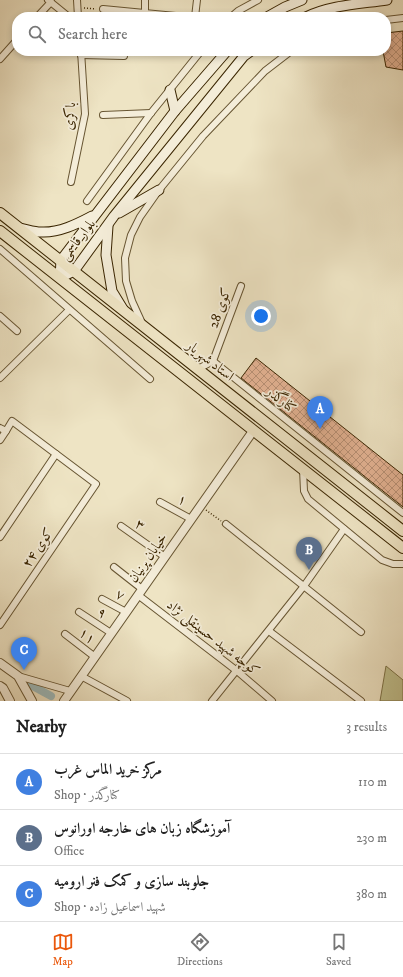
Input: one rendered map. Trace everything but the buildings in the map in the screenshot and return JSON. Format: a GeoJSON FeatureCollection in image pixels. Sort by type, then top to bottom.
{"type":"FeatureCollection","features":[{"type":"Feature","properties":{"kind":"main road"},"geometry":{"type":"LineString","coordinates":[[276,12],[302,0]]}},
{"type":"Feature","properties":{"kind":"main road"},"geometry":{"type":"LineString","coordinates":[[320,12],[387,0]]}},
{"type":"Feature","properties":{"kind":"main road","name":"بلوار قاسمی"},"geometry":{"type":"LineString","coordinates":[[223,56],[175,111],[60,260],[60,278],[74,270],[114,216],[244,56]]}},
{"type":"Feature","properties":{"kind":"main road"},"geometry":{"type":"LineString","coordinates":[[170,90],[175,111]]}},
{"type":"Feature","properties":{"kind":"main road"},"geometry":{"type":"LineString","coordinates":[[114,216],[159,190]]}},
{"type":"Feature","properties":{"kind":"main road","name":"استاد شهریار"},"geometry":{"type":"LineString","coordinates":[[0,213],[402,530]]}},
{"type":"Feature","properties":{"kind":"main road"},"geometry":{"type":"LineString","coordinates":[[19,228],[41,232],[60,230],[75,225],[95,215]]}},
{"type":"Feature","properties":{"kind":"main road"},"geometry":{"type":"LineString","coordinates":[[108,225],[106,255],[112,291],[124,310]]}},
{"type":"Feature","properties":{"kind":"main road","name":"استاد شهریار"},"geometry":{"type":"LineString","coordinates":[[0,231],[403,548]]}},
{"type":"Feature","properties":{"kind":"main road"},"geometry":{"type":"LineString","coordinates":[[393,540],[402,530]]}},
{"type":"Feature","properties":{"kind":"street"},"geometry":{"type":"LineString","coordinates":[[77,0],[78,12]]}},
{"type":"Feature","properties":{"kind":"street"},"geometry":{"type":"LineString","coordinates":[[145,12],[146,0]]}},
{"type":"Feature","properties":{"kind":"street"},"geometry":{"type":"LineString","coordinates":[[196,12],[197,0]]}},
{"type":"Feature","properties":{"kind":"street"},"geometry":{"type":"LineString","coordinates":[[237,12],[258,0]]}},
{"type":"Feature","properties":{"kind":"street"},"geometry":{"type":"LineString","coordinates":[[41,12],[50,1],[64,12]]}},
{"type":"Feature","properties":{"kind":"street"},"geometry":{"type":"LineString","coordinates":[[103,9],[128,12]]}},
{"type":"Feature","properties":{"kind":"street"},"geometry":{"type":"LineString","coordinates":[[391,19],[403,18]]}},
{"type":"Feature","properties":{"kind":"street"},"geometry":{"type":"LineString","coordinates":[[0,59],[12,46]]}},
{"type":"Feature","properties":{"kind":"street","name":"باکری"},"geometry":{"type":"LineString","coordinates":[[71,182],[85,114],[81,56]]}},
{"type":"Feature","properties":{"kind":"street"},"geometry":{"type":"LineString","coordinates":[[87,201],[151,113],[197,56]]}},
{"type":"Feature","properties":{"kind":"street"},"geometry":{"type":"LineString","coordinates":[[144,326],[132,301],[126,281],[125,258],[131,235],[140,217],[159,190],[203,136],[265,71],[284,56]]}},
{"type":"Feature","properties":{"kind":"street"},"geometry":{"type":"LineString","coordinates":[[102,115],[151,113]]}},
{"type":"Feature","properties":{"kind":"street"},"geometry":{"type":"LineString","coordinates":[[0,249],[150,379]]}},
{"type":"Feature","properties":{"kind":"street","name":"کوی 28"},"geometry":{"type":"LineString","coordinates":[[213,361],[241,286]]}},
{"type":"Feature","properties":{"kind":"street"},"geometry":{"type":"LineString","coordinates":[[0,378],[69,310]]}},
{"type":"Feature","properties":{"kind":"street"},"geometry":{"type":"LineString","coordinates":[[0,316],[17,331]]}},
{"type":"Feature","properties":{"kind":"street"},"geometry":{"type":"LineString","coordinates":[[198,369],[213,361]]}},
{"type":"Feature","properties":{"kind":"street","name":"کنارگذر"},"geometry":{"type":"LineString","coordinates":[[213,361],[403,513]]}},
{"type":"Feature","properties":{"kind":"street"},"geometry":{"type":"LineString","coordinates":[[0,440],[3,430],[12,421],[56,454],[0,537]]}},
{"type":"Feature","properties":{"kind":"street","name":"خیابان پرنیان"},"geometry":{"type":"LineString","coordinates":[[64,701],[254,430]]}},
{"type":"Feature","properties":{"kind":"street","name":"کوی ۲۴"},"geometry":{"type":"LineString","coordinates":[[0,625],[96,484],[56,454]]}},
{"type":"Feature","properties":{"kind":"street"},"geometry":{"type":"LineString","coordinates":[[303,469],[304,491],[308,499],[382,560],[392,564],[403,564]]}},
{"type":"Feature","properties":{"kind":"street","name":"۱"},"geometry":{"type":"LineString","coordinates":[[160,502],[191,519]]}},
{"type":"Feature","properties":{"kind":"street"},"geometry":{"type":"LineString","coordinates":[[226,524],[361,632]]}},
{"type":"Feature","properties":{"kind":"street","name":"۳"},"geometry":{"type":"LineString","coordinates":[[121,526],[165,557]]}},
{"type":"Feature","properties":{"kind":"street"},"geometry":{"type":"LineString","coordinates":[[212,701],[304,586],[344,529]]}},
{"type":"Feature","properties":{"kind":"street","name":"کوچه شهید حسینقلی نژاد"},"geometry":{"type":"LineString","coordinates":[[114,568],[140,592],[272,701]]}},
{"type":"Feature","properties":{"kind":"street","name":"۷"},"geometry":{"type":"LineString","coordinates":[[102,598],[126,612]]}},
{"type":"Feature","properties":{"kind":"street","name":"۹"},"geometry":{"type":"LineString","coordinates":[[79,612],[111,633]]}},
{"type":"Feature","properties":{"kind":"street"},"geometry":{"type":"LineString","coordinates":[[269,631],[361,701]]}},
{"type":"Feature","properties":{"kind":"street","name":"۱۱"},"geometry":{"type":"LineString","coordinates":[[65,634],[95,657]]}},
{"type":"Feature","properties":{"kind":"street"},"geometry":{"type":"LineString","coordinates":[[0,662],[18,676],[70,692]]}},
{"type":"Feature","properties":{"kind":"street"},"geometry":{"type":"LineString","coordinates":[[18,676],[32,701]]}},
{"type":"Feature","properties":{"kind":"street"},"geometry":{"type":"LineString","coordinates":[[81,676],[128,701]]}},
{"type":"Feature","properties":{"kind":"street"},"geometry":{"type":"LineString","coordinates":[[0,686],[3,688],[10,701]]}},
{"type":"Feature","properties":{"kind":"path"},"geometry":{"type":"LineString","coordinates":[[78,8],[103,9]]}},
{"type":"Feature","properties":{"kind":"path"},"geometry":{"type":"LineString","coordinates":[[200,506],[226,524]]}},
{"type":"Feature","properties":{"kind":"green space"},"geometry":{"type":"Polygon","coordinates":[[[386,666],[403,680],[403,701],[380,701],[386,666]]]}},
{"type":"Feature","properties":{"kind":"waterway"},"geometry":{"type":"LineString","coordinates":[[27,683],[51,696]]}},
{"type":"Feature","properties":{"kind":"place","name":"مرکز خرید الماس غرب"},"geometry":{"type":"Point","coordinates":[320,429]}},
{"type":"Feature","properties":{"kind":"place","name":"آموزشگاه زبان های خارجه اورانوس"},"geometry":{"type":"Point","coordinates":[309,570]}},
{"type":"Feature","properties":{"kind":"place","name":"جلوبند سازی و کمک فنر ارومیه"},"geometry":{"type":"Point","coordinates":[24,670]}}]}
